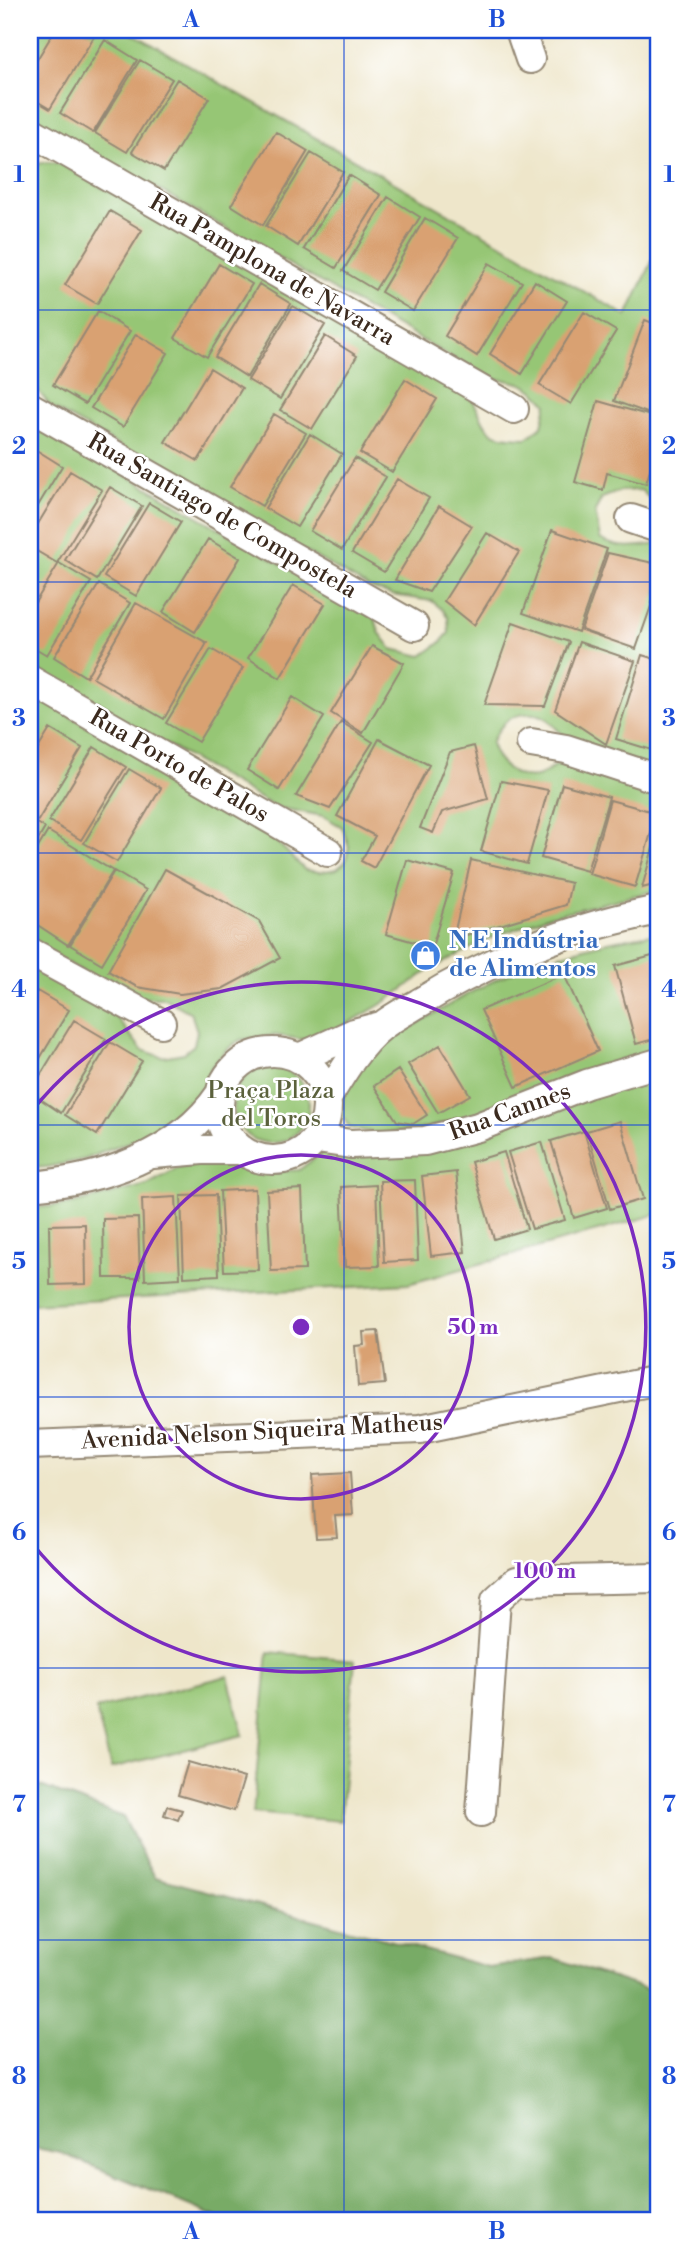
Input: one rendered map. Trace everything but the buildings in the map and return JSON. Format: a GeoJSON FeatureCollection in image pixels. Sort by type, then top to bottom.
{"type":"FeatureCollection","features":[{"type":"Feature","properties":{"kind":"street"},"geometry":{"type":"LineString","coordinates":[[520,30],[530,59]]}},
{"type":"Feature","properties":{"kind":"street","name":"Rua Pamplona de Navarra"},"geometry":{"type":"LineString","coordinates":[[30,131],[514,409]]}},
{"type":"Feature","properties":{"kind":"street","name":"Rua Santiago de Compostela"},"geometry":{"type":"LineString","coordinates":[[30,407],[414,626]]}},
{"type":"Feature","properties":{"kind":"street"},"geometry":{"type":"LineString","coordinates":[[631,519],[658,528]]}},
{"type":"Feature","properties":{"kind":"street","name":"Rua Porto de Palos"},"geometry":{"type":"LineString","coordinates":[[30,680],[328,852]]}},
{"type":"Feature","properties":{"kind":"street"},"geometry":{"type":"LineString","coordinates":[[531,743],[566,749],[658,779]]}},
{"type":"Feature","properties":{"kind":"street"},"geometry":{"type":"LineString","coordinates":[[299,1058],[354,1033],[381,1026],[458,979],[556,938],[658,910]]}},
{"type":"Feature","properties":{"kind":"street"},"geometry":{"type":"LineString","coordinates":[[30,952],[161,1023]]}},
{"type":"Feature","properties":{"kind":"street"},"geometry":{"type":"LineString","coordinates":[[327,1098],[346,1066],[381,1026]]}},
{"type":"Feature","properties":{"kind":"street"},"geometry":{"type":"LineString","coordinates":[[30,1186],[61,1184],[127,1166],[153,1154],[206,1115],[233,1069],[257,1054],[279,1053],[299,1058],[318,1075],[327,1098],[326,1119],[317,1139],[295,1156],[268,1160],[242,1150],[153,1154]]}},
{"type":"Feature","properties":{"kind":"street","name":"Rua Cannes"},"geometry":{"type":"LineString","coordinates":[[317,1139],[351,1144],[425,1141],[478,1127],[587,1084],[658,1063]]}},
{"type":"Feature","properties":{"kind":"street"},"geometry":{"type":"LineString","coordinates":[[220,1094],[222,1126],[230,1139],[242,1150]]}},
{"type":"Feature","properties":{"kind":"street","name":"Avenida Nelson Siqueira Matheus"},"geometry":{"type":"LineString","coordinates":[[30,1445],[420,1429],[658,1380]]}},
{"type":"Feature","properties":{"kind":"street"},"geometry":{"type":"LineString","coordinates":[[481,1812],[496,1600],[517,1581],[658,1578]]}},
{"type":"Feature","properties":{"kind":"green space"},"geometry":{"type":"Polygon","coordinates":[[[30,30],[127,30],[627,316],[658,249],[658,507],[641,490],[620,491],[602,498],[595,511],[600,539],[621,546],[658,544],[658,770],[568,738],[543,716],[533,714],[522,714],[508,720],[491,743],[497,757],[507,769],[520,776],[540,776],[566,761],[658,788],[658,890],[549,916],[488,939],[431,969],[385,1002],[330,1034],[312,1041],[274,1035],[240,1040],[226,1050],[212,1066],[199,1099],[191,1111],[166,1127],[86,1159],[30,1168],[30,966],[110,1009],[142,1050],[162,1057],[184,1053],[194,1045],[197,1031],[191,1013],[164,998],[130,998],[30,942],[30,693],[263,828],[305,870],[320,872],[337,869],[345,862],[349,847],[342,827],[323,816],[275,807],[30,666],[30,420],[375,618],[379,632],[392,649],[422,656],[449,633],[448,618],[432,601],[392,595],[370,588],[51,407],[30,381],[30,169],[48,162],[60,164],[242,263],[473,400],[487,427],[497,435],[527,438],[542,426],[547,404],[527,386],[488,378],[30,116],[30,30]]]}},
{"type":"Feature","properties":{"kind":"green space"},"geometry":{"type":"Polygon","coordinates":[[[658,933],[658,1050],[593,1067],[473,1117],[420,1129],[381,1134],[350,1128],[342,1116],[346,1080],[351,1069],[386,1042],[445,1007],[497,979],[546,960],[601,944],[658,933]]]}},
{"type":"Feature","properties":{"kind":"green space","name":"Praça Plaza del Toros"},"geometry":{"type":"Polygon","coordinates":[[[271,1067],[286,1070],[298,1078],[306,1090],[309,1105],[306,1120],[298,1132],[286,1140],[271,1143],[256,1140],[244,1132],[236,1120],[233,1105],[236,1090],[244,1078],[256,1070],[271,1067]]]}},
{"type":"Feature","properties":{"kind":"green space"},"geometry":{"type":"Polygon","coordinates":[[[658,1075],[658,1214],[408,1284],[30,1304],[30,1208],[68,1205],[147,1185],[180,1167],[220,1160],[270,1172],[299,1170],[324,1151],[606,1091],[658,1075]]]}},
{"type":"Feature","properties":{"kind":"green space"},"geometry":{"type":"Polygon","coordinates":[[[268,1652],[355,1660],[340,1821],[253,1813],[268,1652]]]}},
{"type":"Feature","properties":{"kind":"green space"},"geometry":{"type":"Polygon","coordinates":[[[228,1676],[243,1735],[111,1768],[96,1709],[228,1676]]]}},
{"type":"Feature","properties":{"kind":"green space"},"geometry":{"type":"Polygon","coordinates":[[[30,1782],[123,1817],[155,1877],[488,1967],[553,1958],[658,1993],[658,2220],[224,2220],[61,2153],[30,2147],[30,1782]]]}},
{"type":"Feature","properties":{"kind":"place","name":"N E Indústria de Alimentos"},"geometry":{"type":"Point","coordinates":[426,955]}}]}
